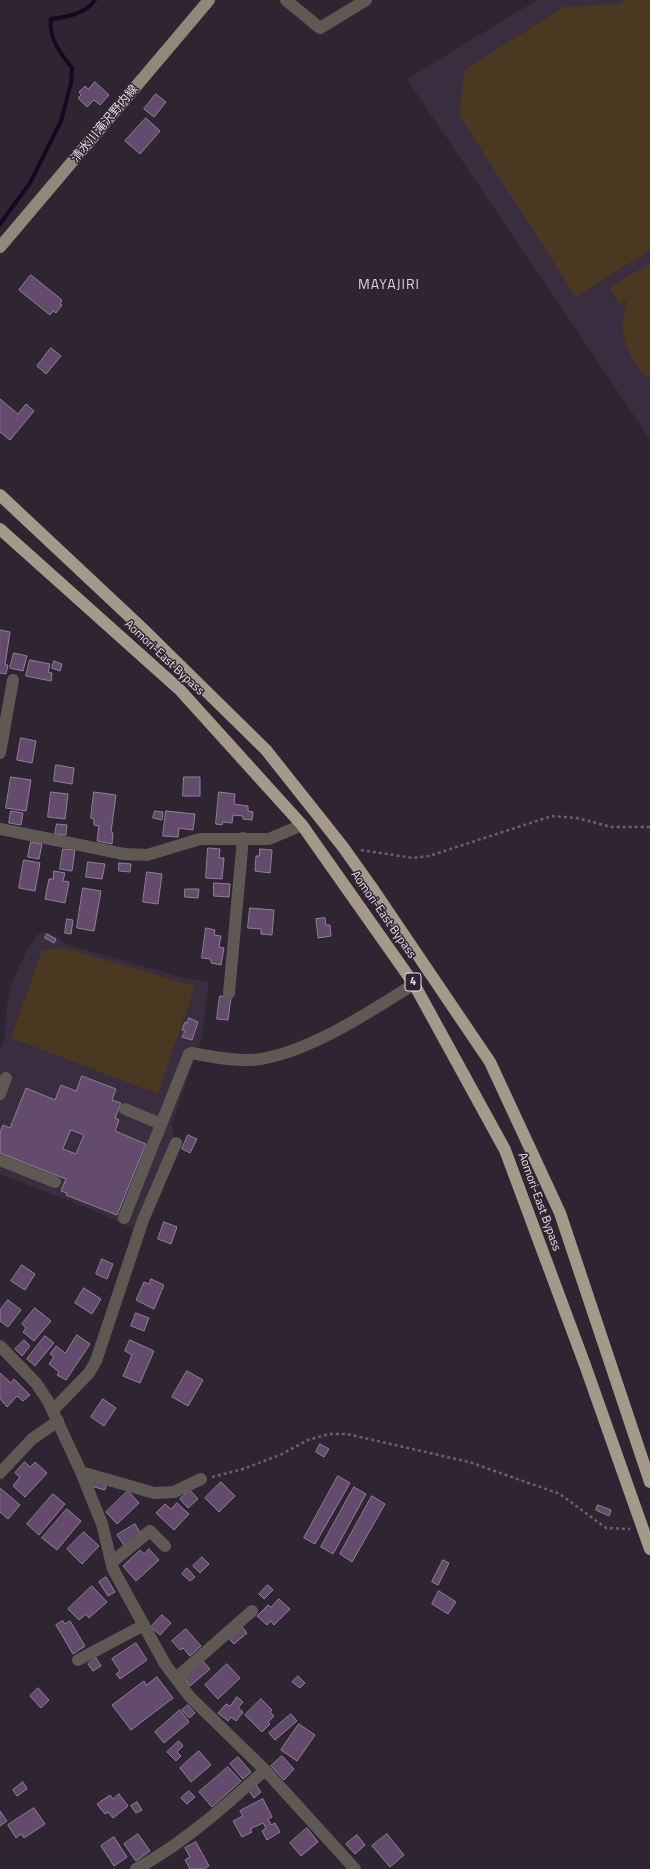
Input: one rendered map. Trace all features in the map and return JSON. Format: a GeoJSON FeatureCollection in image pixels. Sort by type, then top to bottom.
{"type":"FeatureCollection","features":[{"type":"Feature","properties":{"kind":"highway","name":"Aomori-East Bypass"},"geometry":{"type":"LineString","coordinates":[[0,495],[146,632],[266,750],[342,847],[375,892],[490,1062],[560,1213],[650,1482]]}},
{"type":"Feature","properties":{"kind":"highway","name":"Aomori-East Bypass"},"geometry":{"type":"LineString","coordinates":[[0,529],[180,690],[302,825],[414,984],[505,1150],[646,1524],[650,1549]]}},
{"type":"Feature","properties":{"kind":"main road","name":"清水川滝沢野内線"},"geometry":{"type":"LineString","coordinates":[[0,247],[208,0]]}},
{"type":"Feature","properties":{"kind":"street"},"geometry":{"type":"LineString","coordinates":[[286,0],[320,28],[366,0]]}},
{"type":"Feature","properties":{"kind":"street"},"geometry":{"type":"LineString","coordinates":[[0,753],[13,680]]}},
{"type":"Feature","properties":{"kind":"street"},"geometry":{"type":"LineString","coordinates":[[0,829],[77,843],[124,854],[147,855],[200,839],[269,839],[302,825]]}},
{"type":"Feature","properties":{"kind":"street"},"geometry":{"type":"LineString","coordinates":[[229,993],[243,838]]}},
{"type":"Feature","properties":{"kind":"street"},"geometry":{"type":"LineString","coordinates":[[124,1218],[189,1054],[238,1060],[252,1060],[280,1054],[311,1042],[362,1017],[414,984]]}},
{"type":"Feature","properties":{"kind":"street"},"geometry":{"type":"LineString","coordinates":[[0,1094],[6,1078]]}},
{"type":"Feature","properties":{"kind":"street"},"geometry":{"type":"LineString","coordinates":[[125,1109],[161,1124]]}},
{"type":"Feature","properties":{"kind":"street"},"geometry":{"type":"LineString","coordinates":[[0,1473],[55,1415],[89,1373],[96,1361],[142,1220],[176,1143]]}},
{"type":"Feature","properties":{"kind":"street"},"geometry":{"type":"LineString","coordinates":[[0,1160],[55,1182]]}},
{"type":"Feature","properties":{"kind":"street"},"geometry":{"type":"LineString","coordinates":[[0,1346],[36,1383],[55,1415],[81,1472],[102,1524],[113,1569],[165,1664],[190,1697],[265,1770],[355,1869]]}},
{"type":"Feature","properties":{"kind":"street"},"geometry":{"type":"LineString","coordinates":[[81,1472],[154,1493],[174,1492],[201,1479]]}},
{"type":"Feature","properties":{"kind":"street"},"geometry":{"type":"LineString","coordinates":[[112,1562],[150,1531],[165,1546]]}},
{"type":"Feature","properties":{"kind":"street"},"geometry":{"type":"LineString","coordinates":[[176,1678],[252,1611]]}},
{"type":"Feature","properties":{"kind":"street"},"geometry":{"type":"LineString","coordinates":[[78,1660],[144,1625]]}},
{"type":"Feature","properties":{"kind":"street"},"geometry":{"type":"LineString","coordinates":[[136,1869],[153,1860],[214,1815],[265,1770]]}},
{"type":"Feature","properties":{"kind":"path"},"geometry":{"type":"LineString","coordinates":[[342,847],[413,858],[428,856],[552,816],[576,818],[612,827],[650,828]]}},
{"type":"Feature","properties":{"kind":"path"},"geometry":{"type":"LineString","coordinates":[[201,1479],[243,1469],[280,1455],[308,1440],[329,1434],[347,1434],[470,1462],[560,1494],[606,1528],[630,1529],[646,1524]]}},
{"type":"Feature","properties":{"kind":"shaded area"},"geometry":{"type":"Polygon","coordinates":[[[537,0],[650,0],[650,439],[407,79],[537,0]]]}},
{"type":"Feature","properties":{"kind":"shaded area"},"geometry":{"type":"Polygon","coordinates":[[[625,0],[650,0],[650,250],[576,297],[459,115],[465,70],[563,7],[618,4],[625,0]]]}},
{"type":"Feature","properties":{"kind":"shaded area"},"geometry":{"type":"Polygon","coordinates":[[[650,263],[650,378],[641,372],[626,347],[622,325],[626,300],[619,304],[610,288],[650,263]]]}},
{"type":"Feature","properties":{"kind":"shaded area"},"geometry":{"type":"Polygon","coordinates":[[[47,932],[68,945],[181,977],[209,982],[201,1040],[172,1123],[174,1136],[134,1229],[88,1208],[0,1174],[0,1052],[5,1037],[7,1006],[11,985],[25,954],[37,935],[47,932]]]}},
{"type":"Feature","properties":{"kind":"shaded area"},"geometry":{"type":"Polygon","coordinates":[[[61,947],[195,986],[158,1094],[11,1038],[42,951],[61,947]]]}},
{"type":"Feature","properties":{"kind":"building"},"geometry":{"type":"Polygon","coordinates":[[[95,82],[109,95],[100,105],[94,100],[87,107],[78,98],[81,95],[79,92],[85,86],[88,89],[95,82]]]}},
{"type":"Feature","properties":{"kind":"building"},"geometry":{"type":"Polygon","coordinates":[[[156,94],[166,102],[154,117],[144,109],[156,94]]]}},
{"type":"Feature","properties":{"kind":"building"},"geometry":{"type":"Polygon","coordinates":[[[146,118],[160,131],[140,154],[125,141],[146,118]]]}},
{"type":"Feature","properties":{"kind":"building"},"geometry":{"type":"Polygon","coordinates":[[[31,275],[62,300],[60,304],[62,305],[56,313],[53,311],[50,315],[19,290],[31,275]]]}},
{"type":"Feature","properties":{"kind":"building"},"geometry":{"type":"Polygon","coordinates":[[[51,348],[61,356],[46,374],[37,366],[51,348]]]}},
{"type":"Feature","properties":{"kind":"building"},"geometry":{"type":"Polygon","coordinates":[[[0,399],[18,414],[26,404],[34,411],[10,440],[0,432],[0,399]]]}},
{"type":"Feature","properties":{"kind":"building"},"geometry":{"type":"Polygon","coordinates":[[[0,630],[10,632],[5,665],[8,665],[6,674],[0,673],[0,630]]]}},
{"type":"Feature","properties":{"kind":"building"},"geometry":{"type":"Polygon","coordinates":[[[14,653],[27,656],[23,671],[10,668],[14,653]]]}},
{"type":"Feature","properties":{"kind":"building"},"geometry":{"type":"Polygon","coordinates":[[[30,660],[50,664],[48,672],[52,673],[51,681],[26,676],[30,660]]]}},
{"type":"Feature","properties":{"kind":"building"},"geometry":{"type":"Polygon","coordinates":[[[54,661],[62,664],[60,671],[52,668],[54,661]]]}},
{"type":"Feature","properties":{"kind":"building"},"geometry":{"type":"Polygon","coordinates":[[[21,738],[36,741],[32,763],[17,760],[21,738]]]}},
{"type":"Feature","properties":{"kind":"building"},"geometry":{"type":"Polygon","coordinates":[[[56,765],[74,768],[72,784],[54,781],[56,765]]]}},
{"type":"Feature","properties":{"kind":"building"},"geometry":{"type":"Polygon","coordinates":[[[11,777],[31,780],[26,811],[6,808],[11,777]]]}},
{"type":"Feature","properties":{"kind":"building"},"geometry":{"type":"Polygon","coordinates":[[[184,777],[200,777],[200,796],[183,796],[184,777]]]}},
{"type":"Feature","properties":{"kind":"building"},"geometry":{"type":"Polygon","coordinates":[[[51,792],[68,794],[65,819],[48,817],[51,792]]]}},
{"type":"Feature","properties":{"kind":"building"},"geometry":{"type":"Polygon","coordinates":[[[94,792],[116,795],[111,832],[113,833],[112,844],[97,841],[99,826],[94,825],[94,819],[91,818],[94,792]]]}},
{"type":"Feature","properties":{"kind":"building"},"geometry":{"type":"Polygon","coordinates":[[[219,792],[235,794],[234,804],[248,806],[248,811],[253,812],[252,820],[243,819],[243,816],[233,815],[232,823],[223,822],[222,825],[216,824],[219,792]]]}},
{"type":"Feature","properties":{"kind":"building"},"geometry":{"type":"Polygon","coordinates":[[[11,811],[23,813],[21,825],[9,823],[11,811]]]}},
{"type":"Feature","properties":{"kind":"building"},"geometry":{"type":"Polygon","coordinates":[[[155,811],[163,812],[162,820],[153,818],[155,811]]]}},
{"type":"Feature","properties":{"kind":"building"},"geometry":{"type":"Polygon","coordinates":[[[166,811],[195,814],[193,830],[179,828],[178,837],[163,836],[166,811]]]}},
{"type":"Feature","properties":{"kind":"building"},"geometry":{"type":"Polygon","coordinates":[[[57,824],[67,825],[66,835],[55,834],[57,824]]]}},
{"type":"Feature","properties":{"kind":"building"},"geometry":{"type":"Polygon","coordinates":[[[31,842],[42,844],[39,859],[28,857],[31,842]]]}},
{"type":"Feature","properties":{"kind":"building"},"geometry":{"type":"Polygon","coordinates":[[[208,848],[220,849],[219,858],[224,858],[222,879],[206,878],[208,848]]]}},
{"type":"Feature","properties":{"kind":"building"},"geometry":{"type":"Polygon","coordinates":[[[63,849],[75,850],[72,871],[60,869],[63,849]]]}},
{"type":"Feature","properties":{"kind":"building"},"geometry":{"type":"Polygon","coordinates":[[[260,849],[272,850],[270,873],[255,871],[256,856],[259,856],[260,849]]]}},
{"type":"Feature","properties":{"kind":"building"},"geometry":{"type":"Polygon","coordinates":[[[24,860],[40,863],[35,891],[19,888],[24,860]]]}},
{"type":"Feature","properties":{"kind":"building"},"geometry":{"type":"Polygon","coordinates":[[[88,862],[105,864],[102,879],[86,877],[88,862]]]}},
{"type":"Feature","properties":{"kind":"building"},"geometry":{"type":"Polygon","coordinates":[[[119,863],[131,864],[130,872],[119,871],[119,863]]]}},
{"type":"Feature","properties":{"kind":"building"},"geometry":{"type":"Polygon","coordinates":[[[54,871],[65,873],[63,881],[69,882],[65,903],[45,899],[49,879],[53,879],[54,871]]]}},
{"type":"Feature","properties":{"kind":"building"},"geometry":{"type":"Polygon","coordinates":[[[147,872],[162,874],[158,904],[143,902],[147,872]]]}},
{"type":"Feature","properties":{"kind":"building"},"geometry":{"type":"Polygon","coordinates":[[[214,883],[230,884],[229,897],[214,896],[214,883]]]}},
{"type":"Feature","properties":{"kind":"building"},"geometry":{"type":"Polygon","coordinates":[[[83,888],[101,891],[94,931],[77,928],[83,888]]]}},
{"type":"Feature","properties":{"kind":"building"},"geometry":{"type":"Polygon","coordinates":[[[185,889],[199,889],[198,898],[185,897],[185,889]]]}},
{"type":"Feature","properties":{"kind":"building"},"geometry":{"type":"Polygon","coordinates":[[[250,908],[274,910],[272,935],[261,934],[261,929],[248,928],[250,908]]]}},
{"type":"Feature","properties":{"kind":"building"},"geometry":{"type":"Polygon","coordinates":[[[325,918],[326,925],[330,925],[331,936],[318,938],[316,919],[325,918]]]}},
{"type":"Feature","properties":{"kind":"building"},"geometry":{"type":"Polygon","coordinates":[[[67,919],[73,920],[71,934],[65,933],[67,919]]]}},
{"type":"Feature","properties":{"kind":"building"},"geometry":{"type":"Polygon","coordinates":[[[206,928],[215,930],[214,935],[221,936],[219,947],[224,948],[221,965],[211,963],[211,959],[202,958],[206,928]]]}},
{"type":"Feature","properties":{"kind":"building"},"geometry":{"type":"Polygon","coordinates":[[[47,934],[56,939],[54,943],[45,938],[47,934]]]}},
{"type":"Feature","properties":{"kind":"building"},"geometry":{"type":"Polygon","coordinates":[[[220,996],[231,997],[228,1020],[217,1019],[220,996]]]}},
{"type":"Feature","properties":{"kind":"building"},"geometry":{"type":"Polygon","coordinates":[[[189,1018],[198,1022],[192,1040],[182,1037],[185,1031],[182,1030],[185,1022],[187,1023],[189,1018]]]}},
{"type":"Feature","properties":{"kind":"building"},"geometry":{"type":"Polygon","coordinates":[[[82,1076],[116,1089],[112,1100],[121,1103],[115,1118],[119,1120],[115,1131],[146,1144],[117,1215],[66,1195],[67,1193],[61,1191],[66,1179],[0,1153],[0,1132],[3,1125],[10,1128],[26,1088],[55,1100],[61,1085],[76,1091],[82,1076]],[[71,1130],[63,1149],[76,1154],[84,1135],[71,1130]]]}},
{"type":"Feature","properties":{"kind":"building"},"geometry":{"type":"Polygon","coordinates":[[[188,1135],[197,1139],[190,1153],[182,1149],[188,1135]]]}},
{"type":"Feature","properties":{"kind":"building"},"geometry":{"type":"Polygon","coordinates":[[[164,1222],[177,1227],[171,1244],[158,1239],[164,1222]]]}},
{"type":"Feature","properties":{"kind":"building"},"geometry":{"type":"Polygon","coordinates":[[[102,1259],[113,1264],[107,1279],[96,1274],[102,1259]]]}},
{"type":"Feature","properties":{"kind":"building"},"geometry":{"type":"Polygon","coordinates":[[[22,1265],[35,1274],[25,1290],[11,1281],[22,1265]]]}},
{"type":"Feature","properties":{"kind":"building"},"geometry":{"type":"Polygon","coordinates":[[[151,1279],[164,1285],[154,1309],[136,1300],[144,1282],[149,1284],[151,1279]]]}},
{"type":"Feature","properties":{"kind":"building"},"geometry":{"type":"Polygon","coordinates":[[[84,1288],[101,1299],[92,1314],[75,1303],[84,1288]]]}},
{"type":"Feature","properties":{"kind":"building"},"geometry":{"type":"Polygon","coordinates":[[[8,1300],[21,1310],[8,1327],[0,1321],[0,1310],[8,1300]]]}},
{"type":"Feature","properties":{"kind":"building"},"geometry":{"type":"Polygon","coordinates":[[[35,1308],[51,1321],[34,1341],[23,1332],[26,1328],[22,1324],[35,1308]]]}},
{"type":"Feature","properties":{"kind":"building"},"geometry":{"type":"Polygon","coordinates":[[[136,1313],[149,1318],[144,1331],[131,1326],[136,1313]]]}},
{"type":"Feature","properties":{"kind":"building"},"geometry":{"type":"Polygon","coordinates":[[[77,1335],[90,1344],[66,1380],[57,1375],[59,1372],[49,1364],[54,1357],[50,1354],[56,1346],[65,1353],[77,1335]]]}},
{"type":"Feature","properties":{"kind":"building"},"geometry":{"type":"Polygon","coordinates":[[[45,1336],[54,1343],[35,1366],[27,1359],[45,1336]]]}},
{"type":"Feature","properties":{"kind":"building"},"geometry":{"type":"Polygon","coordinates":[[[24,1340],[30,1346],[22,1356],[15,1349],[24,1340]]]}},
{"type":"Feature","properties":{"kind":"building"},"geometry":{"type":"Polygon","coordinates":[[[130,1340],[154,1351],[140,1383],[123,1376],[132,1355],[125,1351],[130,1340]]]}},
{"type":"Feature","properties":{"kind":"building"},"geometry":{"type":"Polygon","coordinates":[[[187,1371],[203,1380],[188,1406],[172,1397],[187,1371]]]}},
{"type":"Feature","properties":{"kind":"building"},"geometry":{"type":"Polygon","coordinates":[[[0,1373],[11,1383],[14,1379],[30,1395],[23,1401],[17,1396],[7,1407],[0,1399],[0,1373]]]}},
{"type":"Feature","properties":{"kind":"building"},"geometry":{"type":"Polygon","coordinates":[[[103,1399],[116,1408],[104,1426],[91,1417],[103,1399]]]}},
{"type":"Feature","properties":{"kind":"building"},"geometry":{"type":"Polygon","coordinates":[[[320,1444],[329,1449],[324,1457],[316,1452],[320,1444]]]}},
{"type":"Feature","properties":{"kind":"building"},"geometry":{"type":"Polygon","coordinates":[[[25,1462],[30,1467],[35,1462],[47,1473],[25,1497],[13,1486],[20,1477],[15,1473],[25,1462]]]}},
{"type":"Feature","properties":{"kind":"building"},"geometry":{"type":"Polygon","coordinates":[[[338,1476],[350,1483],[315,1544],[304,1538],[338,1476]]]}},
{"type":"Feature","properties":{"kind":"building"},"geometry":{"type":"Polygon","coordinates":[[[93,1479],[107,1482],[105,1490],[91,1486],[93,1479]]]}},
{"type":"Feature","properties":{"kind":"building"},"geometry":{"type":"Polygon","coordinates":[[[221,1482],[235,1496],[219,1512],[205,1498],[221,1482]]]}},
{"type":"Feature","properties":{"kind":"building"},"geometry":{"type":"Polygon","coordinates":[[[354,1487],[366,1494],[333,1554],[321,1547],[354,1487]]]}},
{"type":"Feature","properties":{"kind":"building"},"geometry":{"type":"Polygon","coordinates":[[[0,1488],[20,1505],[8,1519],[0,1512],[0,1488]]]}},
{"type":"Feature","properties":{"kind":"building"},"geometry":{"type":"Polygon","coordinates":[[[190,1490],[198,1499],[188,1508],[180,1499],[190,1490]]]}},
{"type":"Feature","properties":{"kind":"building"},"geometry":{"type":"Polygon","coordinates":[[[128,1491],[139,1503],[117,1524],[106,1512],[128,1491]]]}},
{"type":"Feature","properties":{"kind":"building"},"geometry":{"type":"Polygon","coordinates":[[[53,1494],[65,1504],[39,1535],[27,1524],[53,1494]]]}},
{"type":"Feature","properties":{"kind":"building"},"geometry":{"type":"Polygon","coordinates":[[[372,1496],[385,1504],[352,1562],[340,1554],[372,1496]]]}},
{"type":"Feature","properties":{"kind":"building"},"geometry":{"type":"Polygon","coordinates":[[[177,1503],[189,1514],[174,1530],[156,1513],[165,1504],[171,1509],[177,1503]]]}},
{"type":"Feature","properties":{"kind":"building"},"geometry":{"type":"Polygon","coordinates":[[[598,1505],[611,1510],[609,1516],[596,1510],[598,1505]]]}},
{"type":"Feature","properties":{"kind":"building"},"geometry":{"type":"Polygon","coordinates":[[[67,1509],[81,1521],[57,1550],[42,1538],[67,1509]]]}},
{"type":"Feature","properties":{"kind":"building"},"geometry":{"type":"Polygon","coordinates":[[[135,1524],[141,1534],[124,1545],[117,1535],[135,1524]]]}},
{"type":"Feature","properties":{"kind":"building"},"geometry":{"type":"Polygon","coordinates":[[[84,1532],[99,1546],[82,1564],[67,1549],[84,1532]]]}},
{"type":"Feature","properties":{"kind":"building"},"geometry":{"type":"Polygon","coordinates":[[[149,1549],[159,1560],[136,1581],[123,1566],[140,1550],[144,1554],[149,1549]]]}},
{"type":"Feature","properties":{"kind":"building"},"geometry":{"type":"Polygon","coordinates":[[[202,1557],[209,1564],[200,1573],[193,1566],[202,1557]]]}},
{"type":"Feature","properties":{"kind":"building"},"geometry":{"type":"Polygon","coordinates":[[[443,1560],[449,1563],[438,1585],[432,1582],[443,1560]]]}},
{"type":"Feature","properties":{"kind":"building"},"geometry":{"type":"Polygon","coordinates":[[[187,1568],[195,1577],[190,1581],[182,1574],[187,1568]]]}},
{"type":"Feature","properties":{"kind":"building"},"geometry":{"type":"Polygon","coordinates":[[[106,1577],[115,1592],[108,1596],[99,1582],[106,1577]]]}},
{"type":"Feature","properties":{"kind":"building"},"geometry":{"type":"Polygon","coordinates":[[[268,1585],[273,1590],[264,1599],[259,1594],[268,1585]]]}},
{"type":"Feature","properties":{"kind":"building"},"geometry":{"type":"Polygon","coordinates":[[[92,1586],[107,1602],[89,1618],[86,1614],[79,1620],[68,1609],[92,1586]]]}},
{"type":"Feature","properties":{"kind":"building"},"geometry":{"type":"Polygon","coordinates":[[[439,1591],[456,1602],[448,1614],[432,1604],[439,1591]]]}},
{"type":"Feature","properties":{"kind":"building"},"geometry":{"type":"Polygon","coordinates":[[[279,1599],[290,1609],[274,1625],[271,1621],[267,1625],[257,1616],[268,1605],[271,1607],[279,1599]]]}},
{"type":"Feature","properties":{"kind":"building"},"geometry":{"type":"Polygon","coordinates":[[[162,1615],[171,1623],[160,1635],[151,1627],[162,1615]]]}},
{"type":"Feature","properties":{"kind":"building"},"geometry":{"type":"Polygon","coordinates":[[[63,1621],[65,1624],[70,1621],[85,1646],[73,1654],[56,1625],[63,1621]]]}},
{"type":"Feature","properties":{"kind":"building"},"geometry":{"type":"Polygon","coordinates":[[[242,1627],[247,1633],[234,1644],[228,1638],[242,1627]]]}},
{"type":"Feature","properties":{"kind":"building"},"geometry":{"type":"Polygon","coordinates":[[[186,1629],[201,1646],[190,1656],[183,1648],[180,1650],[172,1641],[186,1629]]]}},
{"type":"Feature","properties":{"kind":"building"},"geometry":{"type":"Polygon","coordinates":[[[136,1643],[147,1660],[120,1679],[116,1674],[120,1671],[112,1659],[136,1643]]]}},
{"type":"Feature","properties":{"kind":"building"},"geometry":{"type":"Polygon","coordinates":[[[96,1658],[101,1666],[93,1671],[88,1664],[96,1658]]]}},
{"type":"Feature","properties":{"kind":"building"},"geometry":{"type":"Polygon","coordinates":[[[202,1660],[210,1669],[190,1686],[183,1677],[202,1660]]]}},
{"type":"Feature","properties":{"kind":"building"},"geometry":{"type":"Polygon","coordinates":[[[227,1664],[240,1678],[218,1699],[205,1685],[227,1664]]]}},
{"type":"Feature","properties":{"kind":"building"},"geometry":{"type":"Polygon","coordinates":[[[298,1676],[305,1683],[300,1688],[292,1682],[298,1676]]]}},
{"type":"Feature","properties":{"kind":"building"},"geometry":{"type":"Polygon","coordinates":[[[157,1677],[173,1698],[131,1730],[112,1705],[144,1681],[146,1685],[157,1677]]]}},
{"type":"Feature","properties":{"kind":"building"},"geometry":{"type":"Polygon","coordinates":[[[38,1688],[49,1700],[41,1708],[30,1696],[38,1688]]]}},
{"type":"Feature","properties":{"kind":"building"},"geometry":{"type":"Polygon","coordinates":[[[237,1697],[243,1702],[238,1708],[243,1712],[236,1721],[231,1717],[228,1721],[218,1713],[226,1704],[230,1706],[237,1697]]]}},
{"type":"Feature","properties":{"kind":"building"},"geometry":{"type":"Polygon","coordinates":[[[261,1699],[272,1710],[270,1712],[274,1716],[268,1722],[270,1724],[262,1732],[245,1715],[261,1699]]]}},
{"type":"Feature","properties":{"kind":"building"},"geometry":{"type":"Polygon","coordinates":[[[188,1705],[195,1713],[189,1718],[182,1710],[188,1705]]]}},
{"type":"Feature","properties":{"kind":"building"},"geometry":{"type":"Polygon","coordinates":[[[180,1710],[189,1722],[164,1743],[155,1732],[180,1710]]]}},
{"type":"Feature","properties":{"kind":"building"},"geometry":{"type":"Polygon","coordinates":[[[291,1714],[297,1721],[275,1740],[269,1733],[291,1714]]]}},
{"type":"Feature","properties":{"kind":"building"},"geometry":{"type":"Polygon","coordinates":[[[299,1724],[315,1735],[297,1761],[281,1750],[299,1724]]]}},
{"type":"Feature","properties":{"kind":"building"},"geometry":{"type":"Polygon","coordinates":[[[179,1741],[183,1746],[177,1752],[181,1756],[176,1761],[167,1752],[179,1741]]]}},
{"type":"Feature","properties":{"kind":"building"},"geometry":{"type":"Polygon","coordinates":[[[199,1751],[211,1765],[191,1782],[180,1768],[199,1751]]]}},
{"type":"Feature","properties":{"kind":"building"},"geometry":{"type":"Polygon","coordinates":[[[282,1756],[294,1769],[284,1780],[271,1766],[282,1756]]]}},
{"type":"Feature","properties":{"kind":"building"},"geometry":{"type":"Polygon","coordinates":[[[238,1757],[251,1772],[243,1779],[230,1764],[238,1757]]]}},
{"type":"Feature","properties":{"kind":"building"},"geometry":{"type":"Polygon","coordinates":[[[228,1767],[241,1781],[212,1807],[199,1792],[228,1767]]]}},
{"type":"Feature","properties":{"kind":"building"},"geometry":{"type":"Polygon","coordinates":[[[23,1782],[27,1789],[17,1796],[13,1790],[23,1782]]]}},
{"type":"Feature","properties":{"kind":"building"},"geometry":{"type":"Polygon","coordinates":[[[256,1785],[261,1792],[254,1798],[249,1791],[256,1785]]]}},
{"type":"Feature","properties":{"kind":"building"},"geometry":{"type":"Polygon","coordinates":[[[189,1791],[195,1797],[187,1804],[181,1798],[189,1791]]]}},
{"type":"Feature","properties":{"kind":"building"},"geometry":{"type":"Polygon","coordinates":[[[119,1794],[128,1806],[113,1818],[108,1812],[105,1814],[97,1804],[110,1795],[113,1799],[119,1794]]]}},
{"type":"Feature","properties":{"kind":"building"},"geometry":{"type":"Polygon","coordinates":[[[263,1799],[272,1817],[268,1819],[271,1825],[275,1823],[280,1832],[267,1840],[262,1831],[266,1828],[263,1823],[250,1829],[252,1832],[242,1837],[233,1821],[243,1816],[240,1811],[263,1799]]]}},
{"type":"Feature","properties":{"kind":"building"},"geometry":{"type":"Polygon","coordinates":[[[137,1802],[142,1810],[136,1813],[131,1806],[137,1802]]]}},
{"type":"Feature","properties":{"kind":"building"},"geometry":{"type":"Polygon","coordinates":[[[34,1808],[45,1824],[24,1838],[21,1834],[16,1838],[8,1825],[34,1808]]]}},
{"type":"Feature","properties":{"kind":"building"},"geometry":{"type":"Polygon","coordinates":[[[0,1811],[7,1821],[0,1826],[0,1811]]]}},
{"type":"Feature","properties":{"kind":"building"},"geometry":{"type":"Polygon","coordinates":[[[307,1828],[318,1842],[301,1856],[290,1843],[307,1828]]]}},
{"type":"Feature","properties":{"kind":"building"},"geometry":{"type":"Polygon","coordinates":[[[138,1834],[150,1851],[136,1861],[124,1844],[138,1834]]]}},
{"type":"Feature","properties":{"kind":"building"},"geometry":{"type":"Polygon","coordinates":[[[387,1834],[404,1855],[390,1867],[372,1846],[387,1834]]]}},
{"type":"Feature","properties":{"kind":"building"},"geometry":{"type":"Polygon","coordinates":[[[357,1835],[365,1845],[355,1854],[346,1844],[357,1835]]]}},
{"type":"Feature","properties":{"kind":"building"},"geometry":{"type":"Polygon","coordinates":[[[114,1837],[127,1857],[114,1866],[101,1846],[114,1837]]]}},
{"type":"Feature","properties":{"kind":"building"},"geometry":{"type":"Polygon","coordinates":[[[196,1842],[209,1866],[204,1869],[190,1869],[185,1860],[190,1857],[185,1848],[196,1842]]]}},
{"type":"Feature","properties":{"kind":"waterway"},"geometry":{"type":"LineString","coordinates":[[0,224],[30,183],[61,121],[71,83],[72,68],[53,39],[51,33],[51,19],[81,12],[95,0]]}},
{"type":"Feature","properties":{"kind":"district","name":"MAYAJIRI"},"geometry":{"type":"Point","coordinates":[389,286]}}]}
